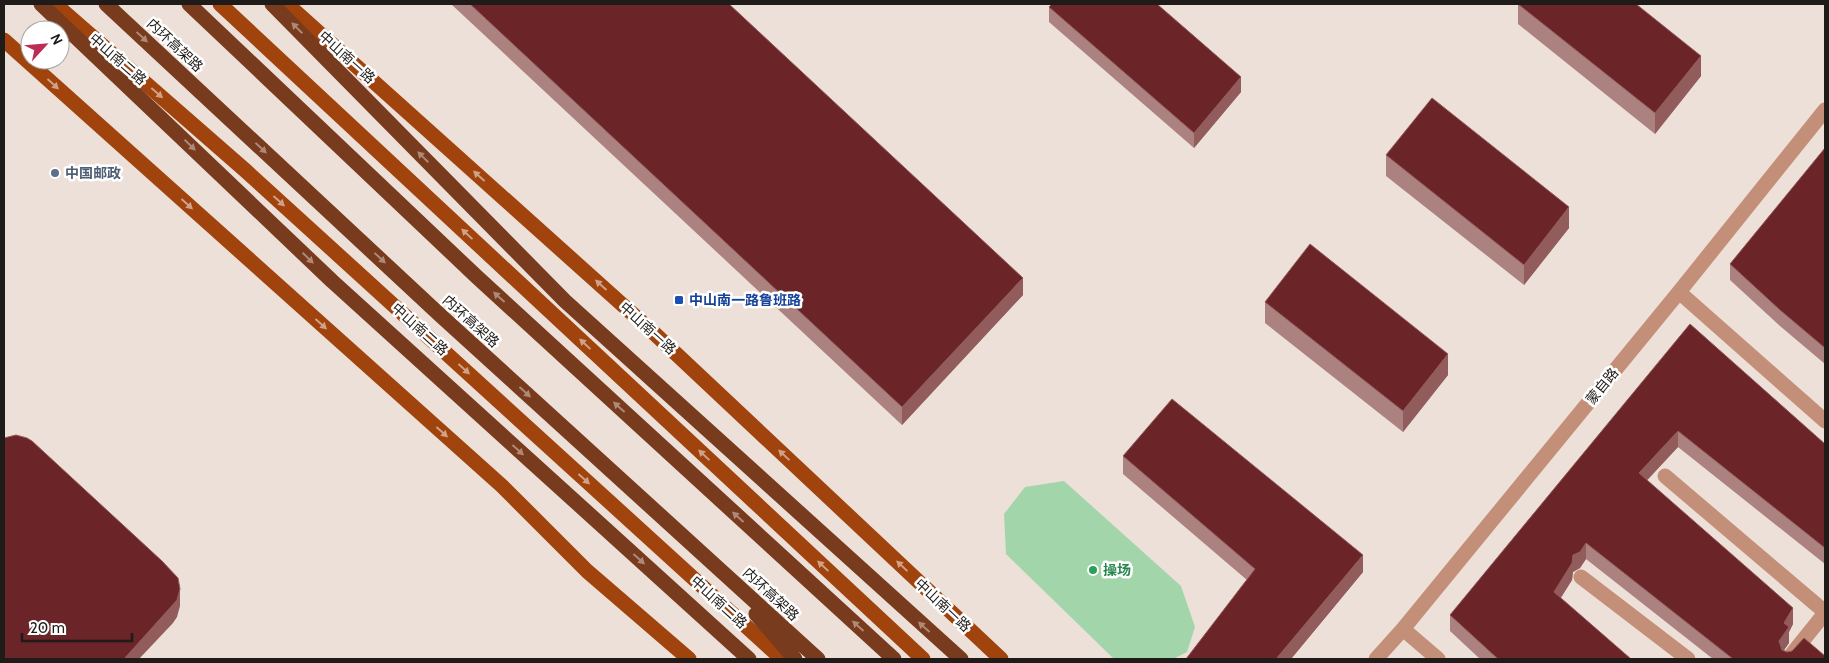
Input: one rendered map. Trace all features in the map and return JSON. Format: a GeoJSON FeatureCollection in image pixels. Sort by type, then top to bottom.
{"type":"FeatureCollection","features":[{"type":"Feature","properties":{"kind":"highway"},"geometry":{"type":"LineString","coordinates":[[41,4],[332,281],[749,659]]}},
{"type":"Feature","properties":{"kind":"highway","name":"内环高架路"},"geometry":{"type":"LineString","coordinates":[[106,4],[440,315],[818,659]]}},
{"type":"Feature","properties":{"kind":"highway"},"geometry":{"type":"LineString","coordinates":[[189,4],[484,284],[894,659]]}},
{"type":"Feature","properties":{"kind":"highway"},"geometry":{"type":"LineString","coordinates":[[272,4],[565,301],[961,659]]}},
{"type":"Feature","properties":{"kind":"highway"},"geometry":{"type":"LineString","coordinates":[[713,563],[794,659]]}},
{"type":"Feature","properties":{"kind":"main road","name":"中山南二路"},"geometry":{"type":"LineString","coordinates":[[55,4],[246,170],[782,659]]}},
{"type":"Feature","properties":{"kind":"main road"},"geometry":{"type":"LineString","coordinates":[[220,4],[922,659]]}},
{"type":"Feature","properties":{"kind":"main road","name":"中山南一路"},"geometry":{"type":"LineString","coordinates":[[287,4],[655,334],[1002,659]]}},
{"type":"Feature","properties":{"kind":"main road"},"geometry":{"type":"LineString","coordinates":[[4,40],[502,486],[587,571],[688,659]]}},
{"type":"Feature","properties":{"kind":"street","name":"蒙自路"},"geometry":{"type":"LineString","coordinates":[[1376,659],[1403,629],[1679,292],[1825,110]]}},
{"type":"Feature","properties":{"kind":"street"},"geometry":{"type":"LineString","coordinates":[[1679,292],[1825,420]]}},
{"type":"Feature","properties":{"kind":"street"},"geometry":{"type":"LineString","coordinates":[[1665,476],[1825,612],[1788,659]]}},
{"type":"Feature","properties":{"kind":"street"},"geometry":{"type":"LineString","coordinates":[[1581,577],[1688,659]]}},
{"type":"Feature","properties":{"kind":"street"},"geometry":{"type":"LineString","coordinates":[[1403,629],[1438,659]]}},
{"type":"Feature","properties":{"kind":"green space","name":"操场"},"geometry":{"type":"Polygon","coordinates":[[[1064,481],[1181,586],[1195,627],[1187,652],[1173,659],[1114,659],[1006,554],[1004,514],[1025,487],[1064,481]]]}},
{"type":"Feature","properties":{"kind":"building"},"geometry":{"type":"Polygon","coordinates":[[[470,4],[729,4],[1023,278],[902,407],[470,4]]]}},
{"type":"Feature","properties":{"kind":"building"},"geometry":{"type":"Polygon","coordinates":[[[1052,4],[1157,4],[1241,77],[1194,133],[1049,7],[1052,4]]]}},
{"type":"Feature","properties":{"kind":"building"},"geometry":{"type":"Polygon","coordinates":[[[1518,4],[1636,4],[1701,56],[1655,113],[1518,4]]]}},
{"type":"Feature","properties":{"kind":"building"},"geometry":{"type":"Polygon","coordinates":[[[1432,98],[1569,207],[1524,265],[1386,155],[1432,98]]]}},
{"type":"Feature","properties":{"kind":"building"},"geometry":{"type":"Polygon","coordinates":[[[1825,148],[1825,348],[1730,264],[1825,148]]]}},
{"type":"Feature","properties":{"kind":"building"},"geometry":{"type":"Polygon","coordinates":[[[1310,244],[1448,354],[1403,411],[1265,302],[1310,244]]]}},
{"type":"Feature","properties":{"kind":"building"},"geometry":{"type":"Polygon","coordinates":[[[1690,324],[1825,444],[1825,548],[1678,431],[1639,473],[1793,608],[1784,623],[1789,627],[1779,641],[1782,650],[1792,651],[1804,638],[1825,656],[1825,659],[1733,659],[1586,543],[1580,552],[1573,555],[1572,563],[1554,592],[1631,659],[1498,659],[1450,615],[1690,324]]]}},
{"type":"Feature","properties":{"kind":"building"},"geometry":{"type":"Polygon","coordinates":[[[1172,399],[1363,555],[1276,659],[1186,659],[1255,569],[1123,456],[1172,399]]]}},
{"type":"Feature","properties":{"kind":"building"},"geometry":{"type":"Polygon","coordinates":[[[16,435],[32,441],[178,578],[180,589],[177,600],[124,659],[4,659],[4,438],[16,435]]]}},
{"type":"Feature","properties":{"kind":"place","name":"中国邮政"},"geometry":{"type":"Point","coordinates":[55,173]}},
{"type":"Feature","properties":{"kind":"place","name":"中山南一路鲁班路"},"geometry":{"type":"Point","coordinates":[679,300]}},
{"type":"Feature","properties":{"kind":"place","name":"操场"},"geometry":{"type":"Point","coordinates":[1093,570]}}]}
